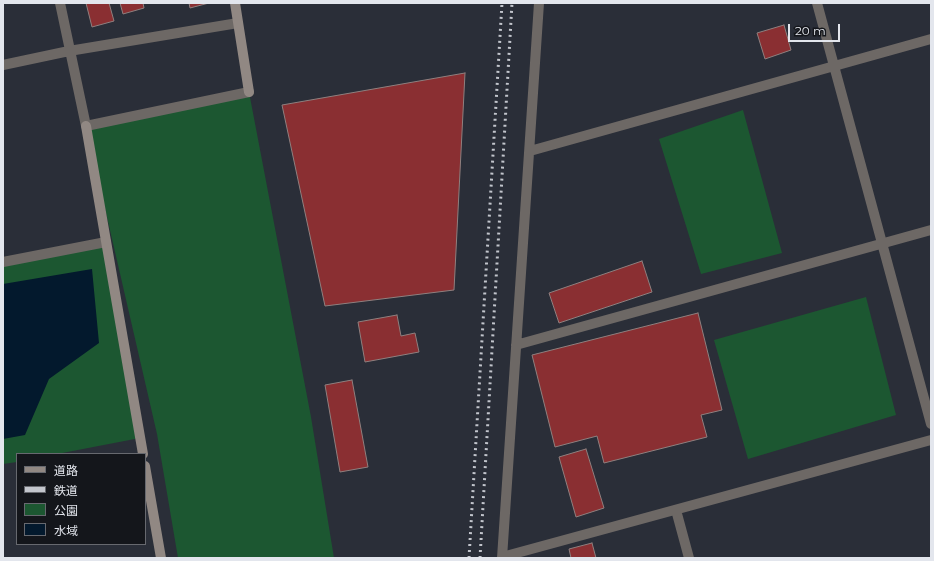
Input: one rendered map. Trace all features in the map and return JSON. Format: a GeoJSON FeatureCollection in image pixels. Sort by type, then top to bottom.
{"type":"FeatureCollection","features":[{"type":"Feature","properties":{"kind":"street"},"geometry":{"type":"LineString","coordinates":[[60,3],[86,126],[143,453]]}},
{"type":"Feature","properties":{"kind":"street"},"geometry":{"type":"LineString","coordinates":[[86,126],[249,92],[235,3]]}},
{"type":"Feature","properties":{"kind":"street"},"geometry":{"type":"LineString","coordinates":[[539,3],[502,558],[931,440]]}},
{"type":"Feature","properties":{"kind":"street"},"geometry":{"type":"LineString","coordinates":[[817,3],[931,424]]}},
{"type":"Feature","properties":{"kind":"street"},"geometry":{"type":"LineString","coordinates":[[3,65],[69,51],[238,23]]}},
{"type":"Feature","properties":{"kind":"street"},"geometry":{"type":"LineString","coordinates":[[530,151],[931,39]]}},
{"type":"Feature","properties":{"kind":"street"},"geometry":{"type":"LineString","coordinates":[[516,345],[931,230]]}},
{"type":"Feature","properties":{"kind":"street"},"geometry":{"type":"LineString","coordinates":[[3,262],[106,242]]}},
{"type":"Feature","properties":{"kind":"street"},"geometry":{"type":"LineString","coordinates":[[146,472],[161,558]]}},
{"type":"Feature","properties":{"kind":"street"},"geometry":{"type":"LineString","coordinates":[[676,510],[689,558]]}},
{"type":"Feature","properties":{"kind":"green space"},"geometry":{"type":"Polygon","coordinates":[[[249,92],[311,417],[334,558],[178,558],[157,434],[86,126],[249,92]]]}},
{"type":"Feature","properties":{"kind":"green space"},"geometry":{"type":"Polygon","coordinates":[[[743,110],[782,253],[701,274],[659,139],[743,110]]]}},
{"type":"Feature","properties":{"kind":"green space"},"geometry":{"type":"Polygon","coordinates":[[[106,242],[140,438],[62,453],[16,453],[16,462],[3,464],[3,263],[106,242]]]}},
{"type":"Feature","properties":{"kind":"green space"},"geometry":{"type":"Polygon","coordinates":[[[866,297],[896,415],[748,459],[714,340],[866,297]]]}},
{"type":"Feature","properties":{"kind":"water"},"geometry":{"type":"Polygon","coordinates":[[[92,269],[99,343],[49,379],[25,435],[3,439],[3,284],[92,269]]]}},
{"type":"Feature","properties":{"kind":"building"},"geometry":{"type":"Polygon","coordinates":[[[86,3],[109,3],[114,21],[92,27],[86,3]]]}},
{"type":"Feature","properties":{"kind":"building"},"geometry":{"type":"Polygon","coordinates":[[[120,3],[143,3],[144,8],[123,14],[120,3]]]}},
{"type":"Feature","properties":{"kind":"building"},"geometry":{"type":"Polygon","coordinates":[[[189,3],[209,3],[190,8],[189,3]]]}},
{"type":"Feature","properties":{"kind":"building"},"geometry":{"type":"Polygon","coordinates":[[[784,25],[791,50],[765,59],[757,33],[784,25]]]}},
{"type":"Feature","properties":{"kind":"building"},"geometry":{"type":"Polygon","coordinates":[[[465,73],[454,290],[325,306],[282,105],[465,73]]]}},
{"type":"Feature","properties":{"kind":"building"},"geometry":{"type":"Polygon","coordinates":[[[642,261],[652,292],[559,323],[549,293],[642,261]]]}},
{"type":"Feature","properties":{"kind":"building"},"geometry":{"type":"Polygon","coordinates":[[[698,313],[722,410],[701,415],[707,437],[604,463],[597,436],[555,447],[532,355],[698,313]]]}},
{"type":"Feature","properties":{"kind":"building"},"geometry":{"type":"Polygon","coordinates":[[[397,315],[401,336],[415,333],[419,352],[365,362],[358,322],[397,315]]]}},
{"type":"Feature","properties":{"kind":"building"},"geometry":{"type":"Polygon","coordinates":[[[352,380],[368,467],[340,472],[325,385],[352,380]]]}},
{"type":"Feature","properties":{"kind":"building"},"geometry":{"type":"Polygon","coordinates":[[[586,449],[604,508],[576,517],[559,457],[586,449]]]}},
{"type":"Feature","properties":{"kind":"building"},"geometry":{"type":"Polygon","coordinates":[[[592,543],[596,558],[571,558],[569,549],[592,543]]]}},
{"type":"Feature","properties":{"kind":"railway"},"geometry":{"type":"LineString","coordinates":[[469,558],[502,3]]}},
{"type":"Feature","properties":{"kind":"railway"},"geometry":{"type":"LineString","coordinates":[[480,558],[512,3]]}}]}
